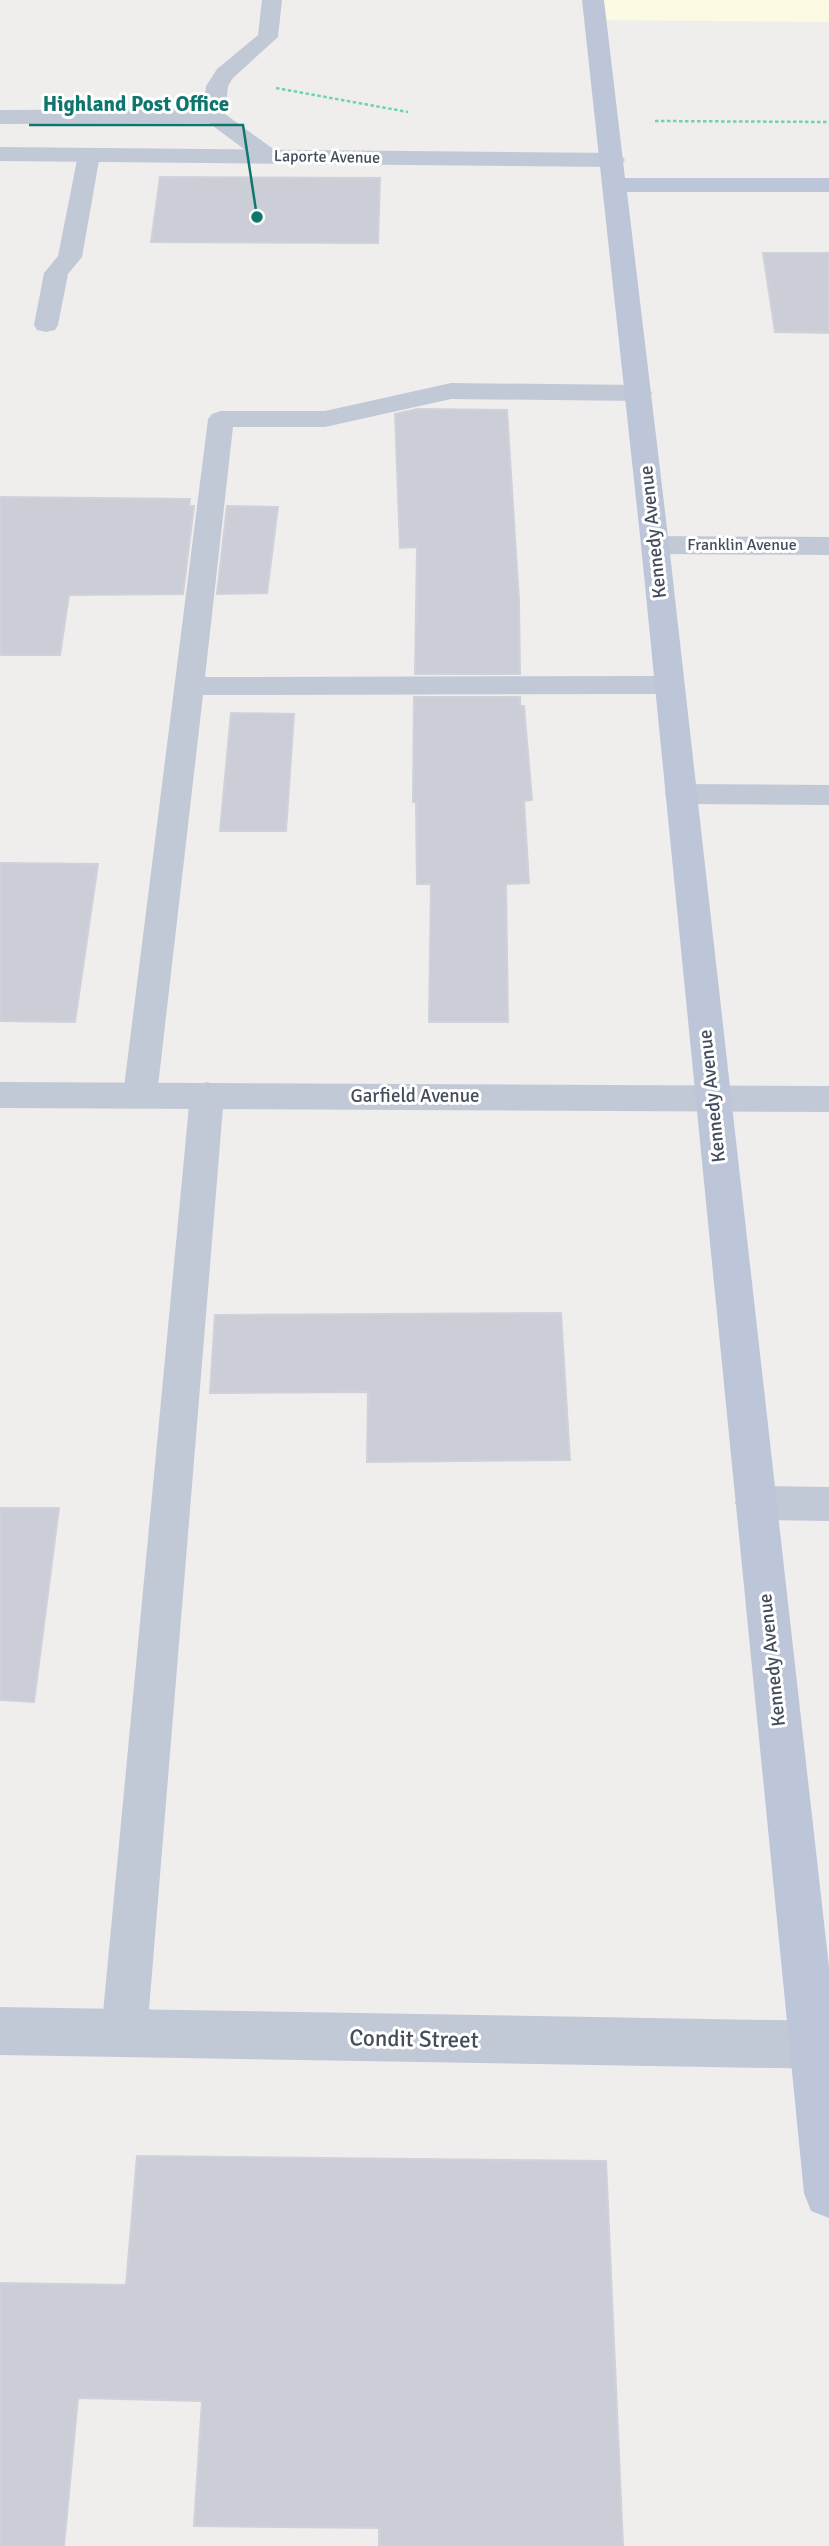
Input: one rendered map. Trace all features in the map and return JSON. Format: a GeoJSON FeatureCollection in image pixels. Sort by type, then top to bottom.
{"type":"FeatureCollection","features":[{"type":"Feature","properties":{"kind":"street","name":"Kennedy Avenue"},"geometry":{"type":"LineString","coordinates":[[593,0],[639,393],[755,1503],[821,2045],[829,2193]]}},
{"type":"Feature","properties":{"kind":"street","name":"Laporte Avenue"},"geometry":{"type":"LineString","coordinates":[[0,154],[268,156],[829,185]]}},
{"type":"Feature","properties":{"kind":"street","name":"Franklin Avenue"},"geometry":{"type":"LineString","coordinates":[[655,545],[829,546]]}},
{"type":"Feature","properties":{"kind":"street","name":"Garfield Avenue"},"geometry":{"type":"LineString","coordinates":[[0,1095],[829,1099]]}},
{"type":"Feature","properties":{"kind":"street","name":"Condit Street"},"geometry":{"type":"LineString","coordinates":[[0,2031],[821,2045]]}},
{"type":"Feature","properties":{"kind":"lane"},"geometry":{"type":"LineString","coordinates":[[214,116],[218,86],[225,74],[268,37],[272,0]]}},
{"type":"Feature","properties":{"kind":"lane"},"geometry":{"type":"LineString","coordinates":[[0,117],[214,116],[268,156]]}},
{"type":"Feature","properties":{"kind":"lane"},"geometry":{"type":"LineString","coordinates":[[46,325],[56,273],[69,257],[89,155]]}},
{"type":"Feature","properties":{"kind":"lane"},"geometry":{"type":"LineString","coordinates":[[140,1095],[221,419],[325,419],[451,391],[639,393]]}},
{"type":"Feature","properties":{"kind":"lane"},"geometry":{"type":"LineString","coordinates":[[189,686],[670,685]]}},
{"type":"Feature","properties":{"kind":"lane"},"geometry":{"type":"LineString","coordinates":[[680,794],[829,795]]}},
{"type":"Feature","properties":{"kind":"lane"},"geometry":{"type":"LineString","coordinates":[[124,2034],[207,1095]]}},
{"type":"Feature","properties":{"kind":"lane"},"geometry":{"type":"LineString","coordinates":[[755,1503],[829,1504]]}},
{"type":"Feature","properties":{"kind":"path"},"geometry":{"type":"LineString","coordinates":[[674,121],[829,122]]}},
{"type":"Feature","properties":{"kind":"shaded area"},"geometry":{"type":"Polygon","coordinates":[[[599,0],[829,0],[829,22],[602,20],[599,0]]]}},
{"type":"Feature","properties":{"kind":"building"},"geometry":{"type":"Polygon","coordinates":[[[160,177],[380,178],[378,243],[151,242],[160,177]]]}},
{"type":"Feature","properties":{"kind":"building"},"geometry":{"type":"Polygon","coordinates":[[[763,253],[829,253],[829,333],[775,332],[763,253]]]}},
{"type":"Feature","properties":{"kind":"building"},"geometry":{"type":"Polygon","coordinates":[[[418,409],[507,410],[519,601],[520,674],[415,674],[417,547],[400,548],[395,414],[418,409]]]}},
{"type":"Feature","properties":{"kind":"building"},"geometry":{"type":"Polygon","coordinates":[[[0,497],[190,499],[189,506],[194,506],[183,594],[69,595],[60,655],[0,655],[0,497]]]}},
{"type":"Feature","properties":{"kind":"building"},"geometry":{"type":"Polygon","coordinates":[[[227,506],[278,507],[267,593],[217,594],[227,506]]]}},
{"type":"Feature","properties":{"kind":"building"},"geometry":{"type":"Polygon","coordinates":[[[414,697],[520,697],[520,706],[524,706],[532,800],[524,801],[529,883],[506,884],[508,1022],[429,1022],[431,884],[417,884],[416,802],[413,802],[414,697]]]}},
{"type":"Feature","properties":{"kind":"building"},"geometry":{"type":"Polygon","coordinates":[[[231,713],[294,714],[286,831],[220,831],[231,713]]]}},
{"type":"Feature","properties":{"kind":"building"},"geometry":{"type":"Polygon","coordinates":[[[0,863],[98,864],[75,1022],[0,1021],[0,863]]]}},
{"type":"Feature","properties":{"kind":"building"},"geometry":{"type":"Polygon","coordinates":[[[561,1313],[570,1460],[367,1462],[368,1392],[210,1393],[215,1315],[561,1313]]]}},
{"type":"Feature","properties":{"kind":"building"},"geometry":{"type":"Polygon","coordinates":[[[0,1508],[59,1508],[34,1702],[0,1700],[0,1508]]]}},
{"type":"Feature","properties":{"kind":"building"},"geometry":{"type":"Polygon","coordinates":[[[137,2156],[606,2161],[623,2546],[379,2546],[379,2528],[194,2526],[202,2401],[78,2398],[64,2546],[0,2546],[0,2283],[126,2285],[137,2156]]]}},
{"type":"Feature","properties":{"kind":"place","name":"Highland Post Office"},"geometry":{"type":"Point","coordinates":[257,217]}}]}
